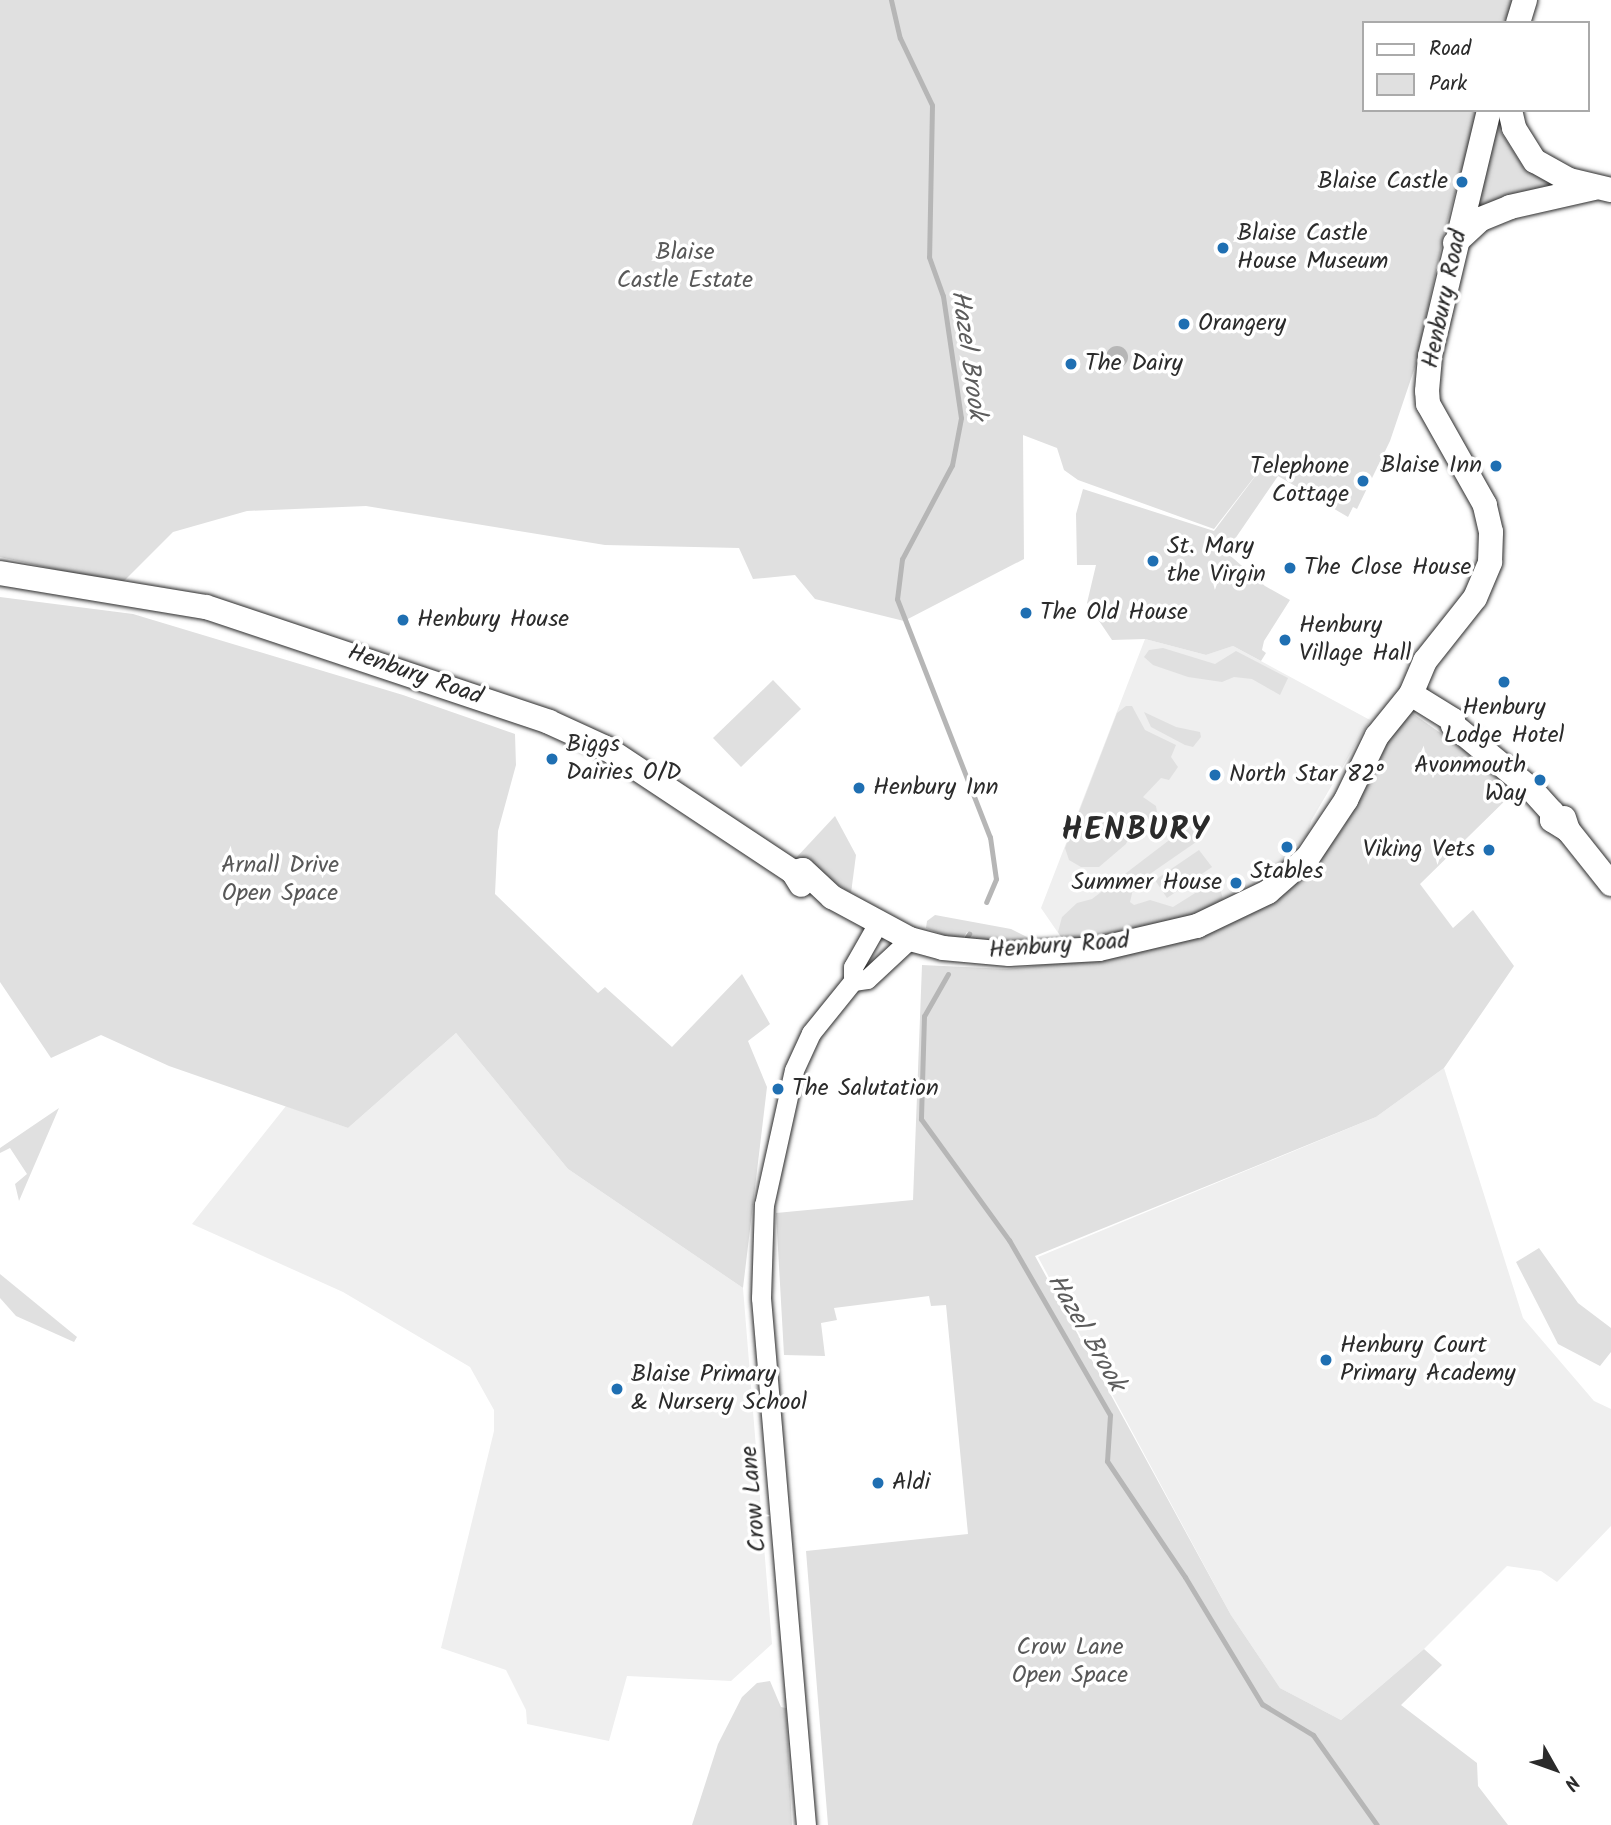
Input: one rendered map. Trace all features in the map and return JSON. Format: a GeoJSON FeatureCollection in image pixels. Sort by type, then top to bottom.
{"type":"FeatureCollection","features":[{"type":"Feature","properties":{"kind":"main road"},"geometry":{"type":"LineString","coordinates":[[1519,21],[1525,0]]}},
{"type":"Feature","properties":{"kind":"main road","name":"Henbury Road"},"geometry":{"type":"LineString","coordinates":[[0,573],[206,607],[549,722],[606,748],[793,872],[803,870],[817,880],[818,888],[877,925],[910,939],[943,948],[1009,954],[1099,948],[1164,936],[1242,908],[1308,857],[1346,800],[1377,736],[1475,598],[1493,550],[1485,505],[1428,404],[1430,356],[1488,112]]}},
{"type":"Feature","properties":{"kind":"main road"},"geometry":{"type":"LineString","coordinates":[[1510,112],[1514,128],[1535,161],[1552,173],[1602,189]]}},
{"type":"Feature","properties":{"kind":"main road"},"geometry":{"type":"LineString","coordinates":[[1455,243],[1481,219],[1510,207],[1602,189]]}},
{"type":"Feature","properties":{"kind":"main road"},"geometry":{"type":"LineString","coordinates":[[1414,684],[1445,719],[1532,790],[1611,884]]}},
{"type":"Feature","properties":{"kind":"street","name":"Crow Lane"},"geometry":{"type":"LineString","coordinates":[[806,1825],[761,1298],[761,1224],[772,1162],[801,1052],[853,981],[853,967],[877,925]]}},
{"type":"Feature","properties":{"kind":"street","name":"Crow Lane"},"geometry":{"type":"LineString","coordinates":[[853,981],[867,979],[910,939]]}},
{"type":"Feature","properties":{"kind":"shaded area"},"geometry":{"type":"Polygon","coordinates":[[[1117,346],[1125,349],[1128,357],[1125,365],[1117,368],[1109,365],[1106,357],[1109,349],[1117,346]]]}},
{"type":"Feature","properties":{"kind":"shaded area","name":"North Star 82°"},"geometry":{"type":"Polygon","coordinates":[[[1145,639],[1206,655],[1233,646],[1370,720],[1311,821],[1308,834],[1265,880],[1238,897],[1063,940],[1041,908],[1145,639]]]}},
{"type":"Feature","properties":{"kind":"shaded area","name":"Blaise Primary & Nursery School"},"geometry":{"type":"Polygon","coordinates":[[[456,1033],[568,1169],[743,1288],[772,1644],[731,1681],[627,1676],[609,1741],[527,1724],[526,1710],[506,1670],[441,1648],[494,1431],[494,1410],[470,1367],[343,1292],[192,1224],[286,1106],[348,1128],[456,1033]]]}},
{"type":"Feature","properties":{"kind":"shaded area","name":"Henbury Court Primary Academy"},"geometry":{"type":"Polygon","coordinates":[[[1444,1068],[1523,1318],[1594,1401],[1611,1409],[1611,1526],[1557,1582],[1541,1571],[1507,1566],[1424,1649],[1341,1720],[1280,1688],[1231,1615],[1038,1257],[1376,1117],[1444,1068]]]}},
{"type":"Feature","properties":{"kind":"green space","name":"Blaise Castle Estate"},"geometry":{"type":"Polygon","coordinates":[[[0,0],[1514,0],[1508,21],[1362,21],[1362,112],[1478,112],[1446,225],[1415,367],[1390,441],[1357,509],[1353,507],[1348,517],[1278,476],[1226,552],[1265,586],[1290,600],[1264,641],[1262,650],[1266,653],[1261,661],[1233,646],[1206,655],[1145,639],[1112,640],[1087,603],[1096,565],[1077,565],[1076,514],[1083,489],[1214,531],[1269,458],[1214,529],[1078,480],[1064,470],[1057,448],[1023,435],[1024,559],[904,621],[815,599],[795,575],[753,579],[739,548],[605,545],[366,506],[247,511],[173,532],[121,584],[0,557],[0,0]]]}},
{"type":"Feature","properties":{"kind":"green space"},"geometry":{"type":"Polygon","coordinates":[[[1497,126],[1524,168],[1551,184],[1474,208],[1497,126]]]}},
{"type":"Feature","properties":{"kind":"green space","name":"Arnall Drive Open Space"},"geometry":{"type":"Polygon","coordinates":[[[0,597],[133,614],[403,695],[515,734],[516,765],[498,831],[495,894],[598,993],[605,987],[672,1047],[742,974],[770,1024],[748,1041],[767,1087],[743,1288],[568,1169],[456,1033],[348,1128],[169,1066],[101,1035],[51,1058],[0,982],[0,597]]]}},
{"type":"Feature","properties":{"kind":"green space"},"geometry":{"type":"Polygon","coordinates":[[[1163,648],[1215,664],[1236,651],[1288,678],[1280,695],[1252,679],[1234,677],[1222,682],[1188,677],[1153,665],[1144,657],[1149,650],[1163,648]]]}},
{"type":"Feature","properties":{"kind":"green space"},"geometry":{"type":"Polygon","coordinates":[[[773,680],[801,709],[741,767],[713,738],[773,680]]]}},
{"type":"Feature","properties":{"kind":"green space"},"geometry":{"type":"Polygon","coordinates":[[[1126,706],[1132,706],[1145,730],[1176,745],[1171,757],[1178,767],[1169,780],[1161,778],[1143,797],[1156,806],[1157,812],[1142,825],[1135,823],[1126,844],[1099,867],[1081,867],[1069,860],[1065,848],[1117,713],[1126,706]]]}},
{"type":"Feature","properties":{"kind":"green space","name":"Crow Lane Open Space"},"geometry":{"type":"Polygon","coordinates":[[[1408,710],[1518,788],[1420,884],[1453,928],[1473,910],[1514,966],[1444,1068],[1376,1117],[1035,1256],[1231,1615],[1280,1688],[1341,1720],[1424,1649],[1442,1665],[1401,1705],[1477,1763],[1478,1786],[1508,1825],[828,1825],[806,1551],[968,1534],[946,1305],[931,1306],[929,1296],[834,1308],[837,1320],[821,1323],[825,1356],[784,1355],[776,1213],[913,1200],[922,965],[1007,969],[1087,960],[1308,873],[1344,827],[1379,751],[1408,710]]]}},
{"type":"Feature","properties":{"kind":"green space"},"geometry":{"type":"Polygon","coordinates":[[[1144,712],[1176,727],[1200,732],[1201,737],[1193,747],[1185,745],[1151,727],[1144,712]]]}},
{"type":"Feature","properties":{"kind":"green space"},"geometry":{"type":"Polygon","coordinates":[[[835,816],[856,855],[851,893],[795,859],[835,816]]]}},
{"type":"Feature","properties":{"kind":"green space"},"geometry":{"type":"Polygon","coordinates":[[[1189,825],[1199,840],[1134,885],[1130,902],[1134,905],[1150,900],[1173,907],[1208,885],[1220,888],[1224,903],[1193,916],[1096,938],[1063,940],[1058,932],[1062,917],[1077,903],[1092,899],[1189,825]]]}},
{"type":"Feature","properties":{"kind":"green space"},"geometry":{"type":"Polygon","coordinates":[[[1199,850],[1212,867],[1167,898],[1155,880],[1199,850]]]}},
{"type":"Feature","properties":{"kind":"green space"},"geometry":{"type":"Polygon","coordinates":[[[935,915],[1011,929],[1035,941],[968,944],[972,935],[967,932],[961,942],[926,928],[927,921],[935,915]]]}},
{"type":"Feature","properties":{"kind":"green space"},"geometry":{"type":"Polygon","coordinates":[[[59,1108],[19,1201],[15,1184],[27,1174],[10,1148],[0,1153],[0,1148],[59,1108]]]}},
{"type":"Feature","properties":{"kind":"green space"},"geometry":{"type":"Polygon","coordinates":[[[1539,1248],[1578,1303],[1611,1328],[1611,1352],[1600,1366],[1558,1344],[1516,1262],[1539,1248]]]}},
{"type":"Feature","properties":{"kind":"green space"},"geometry":{"type":"Polygon","coordinates":[[[0,1274],[77,1337],[74,1342],[16,1316],[0,1298],[0,1274]]]}},
{"type":"Feature","properties":{"kind":"green space"},"geometry":{"type":"Polygon","coordinates":[[[770,1681],[781,1707],[786,1708],[792,1825],[692,1825],[718,1744],[742,1697],[757,1683],[770,1681]]]}},
{"type":"Feature","properties":{"kind":"waterway","name":"Hazel Brook"},"geometry":{"type":"LineString","coordinates":[[891,0],[900,38],[932,105],[929,257],[943,296],[961,418],[952,465],[902,559],[897,599],[990,837],[996,879],[986,902]]}},
{"type":"Feature","properties":{"kind":"waterway","name":"Hazel Brook"},"geometry":{"type":"LineString","coordinates":[[948,974],[924,1016],[921,1119],[1009,1240],[1110,1415],[1107,1461],[1185,1577],[1262,1704],[1313,1735],[1377,1825]]}},
{"type":"Feature","properties":{"kind":"place","name":"Blaise Castle"},"geometry":{"type":"Point","coordinates":[1462,182]}},
{"type":"Feature","properties":{"kind":"place","name":"Blaise Castle House Museum"},"geometry":{"type":"Point","coordinates":[1223,248]}},
{"type":"Feature","properties":{"kind":"place","name":"Orangery"},"geometry":{"type":"Point","coordinates":[1184,324]}},
{"type":"Feature","properties":{"kind":"place","name":"The Dairy"},"geometry":{"type":"Point","coordinates":[1071,364]}},
{"type":"Feature","properties":{"kind":"place","name":"Blaise Inn"},"geometry":{"type":"Point","coordinates":[1496,466]}},
{"type":"Feature","properties":{"kind":"place","name":"Telephone Cottage"},"geometry":{"type":"Point","coordinates":[1363,481]}},
{"type":"Feature","properties":{"kind":"place","name":"St. Mary the Virgin"},"geometry":{"type":"Point","coordinates":[1153,561]}},
{"type":"Feature","properties":{"kind":"place","name":"The Close House"},"geometry":{"type":"Point","coordinates":[1290,568]}},
{"type":"Feature","properties":{"kind":"place","name":"The Old House"},"geometry":{"type":"Point","coordinates":[1026,613]}},
{"type":"Feature","properties":{"kind":"place","name":"Henbury House"},"geometry":{"type":"Point","coordinates":[403,620]}},
{"type":"Feature","properties":{"kind":"place","name":"Henbury Village Hall"},"geometry":{"type":"Point","coordinates":[1285,640]}},
{"type":"Feature","properties":{"kind":"place","name":"Henbury Lodge Hotel"},"geometry":{"type":"Point","coordinates":[1504,682]}},
{"type":"Feature","properties":{"kind":"place","name":"Biggs Dairies O/D"},"geometry":{"type":"Point","coordinates":[552,759]}},
{"type":"Feature","properties":{"kind":"place","name":"North Star 82°"},"geometry":{"type":"Point","coordinates":[1215,775]}},
{"type":"Feature","properties":{"kind":"place","name":"Avonmouth Way"},"geometry":{"type":"Point","coordinates":[1540,780]}},
{"type":"Feature","properties":{"kind":"place","name":"Henbury Inn"},"geometry":{"type":"Point","coordinates":[859,788]}},
{"type":"Feature","properties":{"kind":"place","name":"Stables"},"geometry":{"type":"Point","coordinates":[1287,847]}},
{"type":"Feature","properties":{"kind":"place","name":"Viking Vets"},"geometry":{"type":"Point","coordinates":[1489,850]}},
{"type":"Feature","properties":{"kind":"place","name":"Summer House"},"geometry":{"type":"Point","coordinates":[1236,883]}},
{"type":"Feature","properties":{"kind":"place","name":"The Salutation"},"geometry":{"type":"Point","coordinates":[778,1089]}},
{"type":"Feature","properties":{"kind":"place","name":"Henbury Court Primary Academy"},"geometry":{"type":"Point","coordinates":[1326,1360]}},
{"type":"Feature","properties":{"kind":"place","name":"Blaise Primary & Nursery School"},"geometry":{"type":"Point","coordinates":[617,1389]}},
{"type":"Feature","properties":{"kind":"place","name":"Aldi"},"geometry":{"type":"Point","coordinates":[878,1483]}},
{"type":"Feature","properties":{"kind":"district","name":"HENBURY"},"geometry":{"type":"Point","coordinates":[1136,831]}}]}
